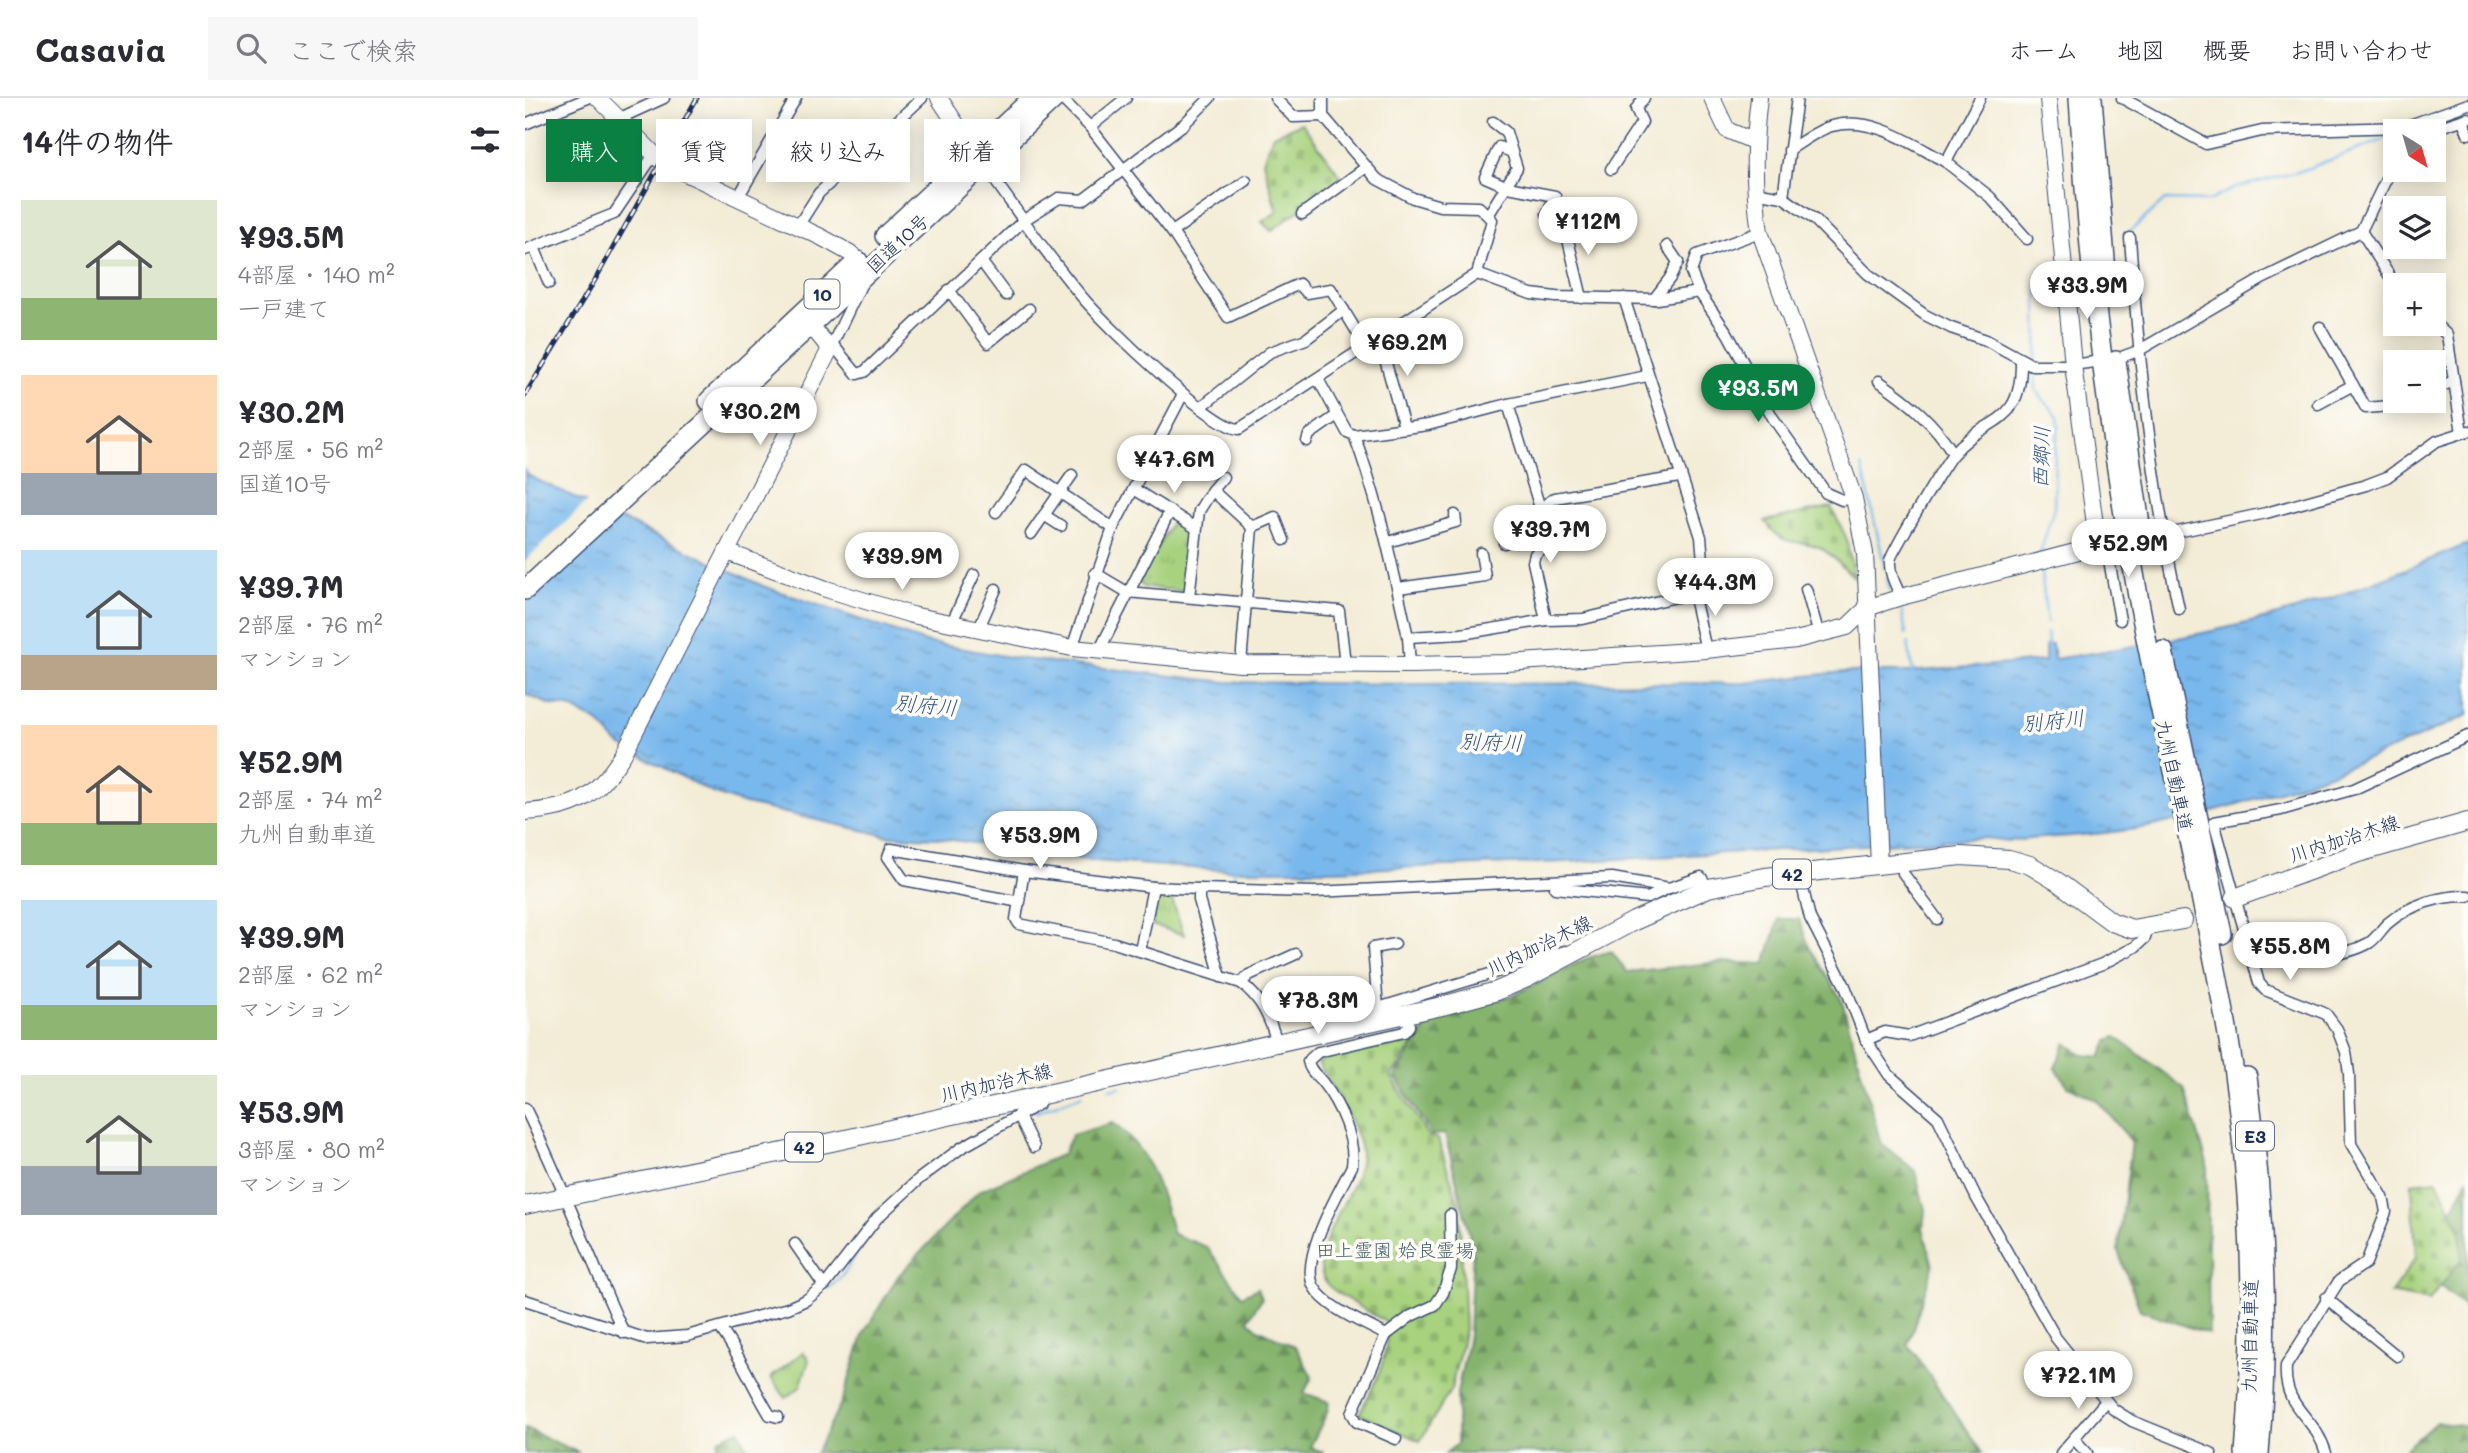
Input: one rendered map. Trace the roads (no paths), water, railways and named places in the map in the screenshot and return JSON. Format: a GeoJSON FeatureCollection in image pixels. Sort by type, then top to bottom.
{"type":"FeatureCollection","features":[{"type":"Feature","properties":{"kind":"highway","name":"国道10号"},"geometry":{"type":"LineString","coordinates":[[1014,119],[1033,98]]}},
{"type":"Feature","properties":{"kind":"highway","name":"国道10号"},"geometry":{"type":"LineString","coordinates":[[1020,125],[1055,98]]}},
{"type":"Feature","properties":{"kind":"highway","name":"九州自動車道"},"geometry":{"type":"LineString","coordinates":[[2079,98],[2099,332],[2112,438],[2192,825],[2238,1020],[2256,1144],[2265,1293],[2259,1453]]}},
{"type":"Feature","properties":{"kind":"highway","name":"九州自動車道"},"geometry":{"type":"LineString","coordinates":[[2092,98],[2111,317],[2145,594]]}},
{"type":"Feature","properties":{"kind":"highway","name":"国道10号"},"geometry":{"type":"LineString","coordinates":[[525,590],[617,495],[952,182]]}},
{"type":"Feature","properties":{"kind":"highway","name":"国道10号"},"geometry":{"type":"LineString","coordinates":[[525,572],[617,495]]}},
{"type":"Feature","properties":{"kind":"highway","name":"九州自動車道"},"geometry":{"type":"LineString","coordinates":[[2192,825],[2228,1036],[2242,1146],[2251,1294],[2245,1453]]}},
{"type":"Feature","properties":{"kind":"main road","name":"川内加治木線"},"geometry":{"type":"LineString","coordinates":[[2235,898],[2358,853],[2468,822]]}},
{"type":"Feature","properties":{"kind":"main road","name":"川内加治木線"},"geometry":{"type":"LineString","coordinates":[[525,1205],[832,1142],[1039,1093],[1408,1014],[1497,991],[1576,953],[1634,921],[1708,888],[1878,860],[1903,863],[1961,856],[2008,859],[2030,865],[2112,922],[2132,929],[2183,920]]}},
{"type":"Feature","properties":{"kind":"street"},"geometry":{"type":"LineString","coordinates":[[525,124],[588,98]]}},
{"type":"Feature","properties":{"kind":"street"},"geometry":{"type":"LineString","coordinates":[[598,98],[618,119],[664,98]]}},
{"type":"Feature","properties":{"kind":"street"},"geometry":{"type":"LineString","coordinates":[[783,119],[796,98]]}},
{"type":"Feature","properties":{"kind":"street"},"geometry":{"type":"LineString","coordinates":[[798,226],[818,193],[909,102],[922,98]]}},
{"type":"Feature","properties":{"kind":"street"},"geometry":{"type":"LineString","coordinates":[[939,98],[953,119]]}},
{"type":"Feature","properties":{"kind":"street"},"geometry":{"type":"LineString","coordinates":[[1061,98],[1125,168],[1172,232],[1228,317],[1299,284],[1307,293],[1331,289],[1366,346]]}},
{"type":"Feature","properties":{"kind":"street"},"geometry":{"type":"LineString","coordinates":[[1090,127],[1126,98]]}},
{"type":"Feature","properties":{"kind":"street"},"geometry":{"type":"LineString","coordinates":[[806,319],[857,374],[864,372],[1024,220],[1059,198],[1083,200],[1184,124],[1210,98]]}},
{"type":"Feature","properties":{"kind":"street"},"geometry":{"type":"LineString","coordinates":[[1275,98],[1293,117],[1323,116]]}},
{"type":"Feature","properties":{"kind":"street"},"geometry":{"type":"LineString","coordinates":[[996,182],[1084,299],[1184,394],[1228,426],[1239,429],[1477,274],[1492,220],[1479,206],[1440,206],[1413,198],[1377,179],[1323,116],[1323,98]]}},
{"type":"Feature","properties":{"kind":"street"},"geometry":{"type":"LineString","coordinates":[[1611,169],[1642,122],[1636,109],[1644,98]]}},
{"type":"Feature","properties":{"kind":"street"},"geometry":{"type":"LineString","coordinates":[[1712,98],[1727,130],[1753,141]]}},
{"type":"Feature","properties":{"kind":"street"},"geometry":{"type":"LineString","coordinates":[[1759,98],[1753,141],[1754,192],[1760,232],[1854,498],[1865,553],[1878,860]]}},
{"type":"Feature","properties":{"kind":"street"},"geometry":{"type":"LineString","coordinates":[[1783,197],[1797,98]]}},
{"type":"Feature","properties":{"kind":"street"},"geometry":{"type":"LineString","coordinates":[[2049,98],[2073,365],[2102,545],[2120,620]]}},
{"type":"Feature","properties":{"kind":"street"},"geometry":{"type":"LineString","coordinates":[[2122,98],[2206,144],[2262,131],[2404,127],[2468,104]]}},
{"type":"Feature","properties":{"kind":"street"},"geometry":{"type":"LineString","coordinates":[[1946,162],[1978,99]]}},
{"type":"Feature","properties":{"kind":"street"},"geometry":{"type":"LineString","coordinates":[[2447,125],[2465,119],[2468,134]]}},
{"type":"Feature","properties":{"kind":"street"},"geometry":{"type":"LineString","coordinates":[[1489,215],[1517,168],[1506,132],[1493,122]]}},
{"type":"Feature","properties":{"kind":"street"},"geometry":{"type":"LineString","coordinates":[[1789,150],[1832,126],[1859,122],[1887,132],[1946,162],[1990,197],[2027,239]]}},
{"type":"Feature","properties":{"kind":"street"},"geometry":{"type":"LineString","coordinates":[[525,812],[564,807],[578,802],[598,790],[623,755],[831,347],[863,265],[850,253],[798,226],[737,199],[653,156],[642,144]]}},
{"type":"Feature","properties":{"kind":"street"},"geometry":{"type":"LineString","coordinates":[[1512,152],[1499,147],[1485,177],[1508,187],[1555,196],[1547,214]]}},
{"type":"Feature","properties":{"kind":"street"},"geometry":{"type":"LineString","coordinates":[[737,199],[766,149]]}},
{"type":"Feature","properties":{"kind":"street"},"geometry":{"type":"LineString","coordinates":[[549,283],[530,248],[614,214],[653,156]]}},
{"type":"Feature","properties":{"kind":"street"},"geometry":{"type":"LineString","coordinates":[[1302,214],[1365,168]]}},
{"type":"Feature","properties":{"kind":"street"},"geometry":{"type":"LineString","coordinates":[[1172,232],[1246,181]]}},
{"type":"Feature","properties":{"kind":"street"},"geometry":{"type":"LineString","coordinates":[[2124,356],[2138,351],[2262,279],[2361,232],[2385,182]]}},
{"type":"Feature","properties":{"kind":"street"},"geometry":{"type":"LineString","coordinates":[[1754,192],[1783,197],[1815,220],[1868,274],[1926,315],[1986,340],[2032,365],[2094,362]]}},
{"type":"Feature","properties":{"kind":"street"},"geometry":{"type":"LineString","coordinates":[[1564,223],[1582,298]]}},
{"type":"Feature","properties":{"kind":"street"},"geometry":{"type":"LineString","coordinates":[[1760,232],[1697,255],[1691,272],[1699,292],[1728,334],[1773,418],[1826,493],[1842,500],[1854,498]]}},
{"type":"Feature","properties":{"kind":"street"},"geometry":{"type":"LineString","coordinates":[[2361,232],[2388,273]]}},
{"type":"Feature","properties":{"kind":"street"},"geometry":{"type":"LineString","coordinates":[[2130,238],[2138,351],[2163,535],[2179,609]]}},
{"type":"Feature","properties":{"kind":"street"},"geometry":{"type":"LineString","coordinates":[[1654,299],[1678,262],[1667,246]]}},
{"type":"Feature","properties":{"kind":"street"},"geometry":{"type":"LineString","coordinates":[[981,261],[1006,295]]}},
{"type":"Feature","properties":{"kind":"street"},"geometry":{"type":"LineString","coordinates":[[1477,274],[1531,294],[1654,299],[1699,292]]}},
{"type":"Feature","properties":{"kind":"street"},"geometry":{"type":"LineString","coordinates":[[949,290],[988,343],[1029,309]]}},
{"type":"Feature","properties":{"kind":"street"},"geometry":{"type":"LineString","coordinates":[[1408,637],[1461,634],[1546,620],[1583,620],[1693,593],[1705,584],[1701,537],[1679,477],[1624,298]]}},
{"type":"Feature","properties":{"kind":"street"},"geometry":{"type":"LineString","coordinates":[[1201,407],[1270,352],[1306,339],[1343,310]]}},
{"type":"Feature","properties":{"kind":"street"},"geometry":{"type":"LineString","coordinates":[[2320,327],[2366,408],[2383,407]]}},
{"type":"Feature","properties":{"kind":"street"},"geometry":{"type":"LineString","coordinates":[[2147,533],[2163,535],[2266,513],[2366,485],[2387,477],[2437,441],[2465,432],[2446,334]]}},
{"type":"Feature","properties":{"kind":"street"},"geometry":{"type":"LineString","coordinates":[[1379,338],[1404,427]]}},
{"type":"Feature","properties":{"kind":"street"},"geometry":{"type":"LineString","coordinates":[[1901,597],[1890,569],[1893,549],[1918,513],[1953,453],[2012,408],[2022,384],[2021,360]]}},
{"type":"Feature","properties":{"kind":"street"},"geometry":{"type":"LineString","coordinates":[[1318,379],[1336,416],[1347,432],[1354,435],[1428,425],[1508,404],[1647,376]]}},
{"type":"Feature","properties":{"kind":"street"},"geometry":{"type":"LineString","coordinates":[[1879,381],[1920,411],[1938,430],[1953,453]]}},
{"type":"Feature","properties":{"kind":"street"},"geometry":{"type":"LineString","coordinates":[[2446,384],[2454,381]]}},
{"type":"Feature","properties":{"kind":"street"},"geometry":{"type":"LineString","coordinates":[[2318,404],[2353,385]]}},
{"type":"Feature","properties":{"kind":"street"},"geometry":{"type":"LineString","coordinates":[[1072,648],[1091,599],[1095,573],[1113,528],[1184,394]]}},
{"type":"Feature","properties":{"kind":"street"},"geometry":{"type":"LineString","coordinates":[[1508,404],[1540,508]]}},
{"type":"Feature","properties":{"kind":"street"},"geometry":{"type":"LineString","coordinates":[[1307,440],[1309,435],[1336,416]]}},
{"type":"Feature","properties":{"kind":"street"},"geometry":{"type":"LineString","coordinates":[[1354,435],[1388,542],[1408,637],[1410,665]]}},
{"type":"Feature","properties":{"kind":"street"},"geometry":{"type":"LineString","coordinates":[[996,512],[1025,470],[1113,528]]}},
{"type":"Feature","properties":{"kind":"street"},"geometry":{"type":"LineString","coordinates":[[1031,534],[1072,475]]}},
{"type":"Feature","properties":{"kind":"street"},"geometry":{"type":"LineString","coordinates":[[1189,597],[1201,504],[1223,477]]}},
{"type":"Feature","properties":{"kind":"street"},"geometry":{"type":"LineString","coordinates":[[1504,543],[1519,532],[1540,508],[1563,495],[1679,477]]}},
{"type":"Feature","properties":{"kind":"street"},"geometry":{"type":"LineString","coordinates":[[1135,489],[1196,528]]}},
{"type":"Feature","properties":{"kind":"street"},"geometry":{"type":"LineString","coordinates":[[1212,490],[1252,527]]}},
{"type":"Feature","properties":{"kind":"street"},"geometry":{"type":"LineString","coordinates":[[1099,651],[1170,511]]}},
{"type":"Feature","properties":{"kind":"street"},"geometry":{"type":"LineString","coordinates":[[1044,515],[1061,526]]}},
{"type":"Feature","properties":{"kind":"street"},"geometry":{"type":"LineString","coordinates":[[1388,542],[1456,522],[1455,515]]}},
{"type":"Feature","properties":{"kind":"street"},"geometry":{"type":"LineString","coordinates":[[1252,527],[1275,517],[1284,540]]}},
{"type":"Feature","properties":{"kind":"street"},"geometry":{"type":"LineString","coordinates":[[1546,620],[1533,562],[1535,554],[1579,522],[1587,520]]}},
{"type":"Feature","properties":{"kind":"street"},"geometry":{"type":"LineString","coordinates":[[1241,664],[1252,527]]}},
{"type":"Feature","properties":{"kind":"street"},"geometry":{"type":"LineString","coordinates":[[725,557],[951,624],[1072,648],[1241,664],[1410,665],[1506,663],[1770,644],[1847,627],[1867,608],[1901,597],[2120,541]]}},
{"type":"Feature","properties":{"kind":"street"},"geometry":{"type":"LineString","coordinates":[[1398,588],[1485,576],[1481,554]]}},
{"type":"Feature","properties":{"kind":"street"},"geometry":{"type":"LineString","coordinates":[[1095,573],[1127,592],[1339,611],[1345,664]]}},
{"type":"Feature","properties":{"kind":"street"},"geometry":{"type":"LineString","coordinates":[[951,624],[974,575]]}},
{"type":"Feature","properties":{"kind":"street"},"geometry":{"type":"LineString","coordinates":[[978,630],[996,589]]}},
{"type":"Feature","properties":{"kind":"street"},"geometry":{"type":"LineString","coordinates":[[1806,589],[1819,635]]}},
{"type":"Feature","properties":{"kind":"street"},"geometry":{"type":"LineString","coordinates":[[1693,593],[1706,650]]}},
{"type":"Feature","properties":{"kind":"street"},"geometry":{"type":"LineString","coordinates":[[2326,1453],[2318,1434],[2289,1397],[2285,1382],[2286,1366],[2339,1281],[2366,1263],[2383,1221],[2383,1197],[2351,1143],[2349,1074],[2346,1052],[2337,1029],[2326,1014],[2265,990],[2259,983],[2214,822],[2281,810],[2354,789],[2468,736]]}},
{"type":"Feature","properties":{"kind":"street"},"geometry":{"type":"LineString","coordinates":[[1020,902],[904,880],[888,857],[891,849],[1024,871],[1153,887],[1315,892],[1612,878],[1669,888]]}},
{"type":"Feature","properties":{"kind":"street"},"geometry":{"type":"LineString","coordinates":[[1903,863],[1903,873],[1937,919]]}},
{"type":"Feature","properties":{"kind":"street"},"geometry":{"type":"LineString","coordinates":[[1024,871],[1016,919],[1019,924],[1140,951],[1221,977],[1245,979],[1296,954]]}},
{"type":"Feature","properties":{"kind":"street"},"geometry":{"type":"LineString","coordinates":[[1799,873],[1810,918],[1845,986],[1866,1040],[1889,1075],[1938,1118],[1976,1197],[2056,1338],[2106,1401],[2132,1421],[2211,1453]]}},
{"type":"Feature","properties":{"kind":"street"},"geometry":{"type":"LineString","coordinates":[[1516,888],[1540,886],[1648,898],[1700,877],[1708,888]]}},
{"type":"Feature","properties":{"kind":"street"},"geometry":{"type":"LineString","coordinates":[[1140,951],[1153,887]]}},
{"type":"Feature","properties":{"kind":"street"},"geometry":{"type":"LineString","coordinates":[[1199,889],[1199,900],[1221,977]]}},
{"type":"Feature","properties":{"kind":"street"},"geometry":{"type":"LineString","coordinates":[[2251,953],[2310,956],[2341,951],[2368,943],[2401,914],[2443,895],[2468,896]]}},
{"type":"Feature","properties":{"kind":"street"},"geometry":{"type":"LineString","coordinates":[[1866,1040],[1885,1032],[1909,1036],[2102,964],[2135,947],[2145,938],[2148,928]]}},
{"type":"Feature","properties":{"kind":"street"},"geometry":{"type":"LineString","coordinates":[[1378,1008],[1373,948],[1395,944]]}},
{"type":"Feature","properties":{"kind":"street"},"geometry":{"type":"LineString","coordinates":[[1310,1036],[1321,1024],[1562,951],[1570,949],[1576,953]]}},
{"type":"Feature","properties":{"kind":"street"},"geometry":{"type":"LineString","coordinates":[[1245,979],[1260,1001],[1277,1042]]}},
{"type":"Feature","properties":{"kind":"street"},"geometry":{"type":"LineString","coordinates":[[1386,1335],[1339,1308],[1314,1287],[1311,1275],[1313,1254],[1352,1166],[1353,1154],[1334,1099],[1310,1069],[1308,1061],[1318,1052],[1404,1032],[1409,1026],[1408,1014]]}},
{"type":"Feature","properties":{"kind":"street"},"geometry":{"type":"LineString","coordinates":[[525,1300],[647,1339],[723,1332],[788,1308],[806,1300],[824,1286],[895,1200],[961,1148],[1020,1118],[1039,1104],[1039,1093]]}},
{"type":"Feature","properties":{"kind":"street"},"geometry":{"type":"LineString","coordinates":[[525,1108],[568,1195],[582,1243],[625,1333]]}},
{"type":"Feature","properties":{"kind":"street"},"geometry":{"type":"LineString","coordinates":[[1020,1118],[1034,1147]]}},
{"type":"Feature","properties":{"kind":"street"},"geometry":{"type":"LineString","coordinates":[[1396,1439],[1357,1422],[1352,1413],[1386,1335],[1411,1316],[1435,1306],[1443,1293],[1451,1269],[1450,1215]]}},
{"type":"Feature","properties":{"kind":"street"},"geometry":{"type":"LineString","coordinates":[[795,1244],[824,1286]]}},
{"type":"Feature","properties":{"kind":"street"},"geometry":{"type":"LineString","coordinates":[[2326,1298],[2397,1356]]}},
{"type":"Feature","properties":{"kind":"street"},"geometry":{"type":"LineString","coordinates":[[723,1332],[752,1377],[770,1415],[778,1417]]}},
{"type":"Feature","properties":{"kind":"street"},"geometry":{"type":"LineString","coordinates":[[2061,1453],[2106,1401]]}},
{"type":"Feature","properties":{"kind":"street"},"geometry":{"type":"LineString","coordinates":[[2075,1440],[2087,1453]]}},
{"type":"Feature","properties":{"kind":"water","name":"別府川"},"geometry":{"type":"Polygon","coordinates":[[[525,470],[529,476],[763,586],[925,642],[1015,658],[1226,682],[1744,683],[1843,672],[1907,672],[2045,661],[2045,645],[2052,644],[2054,659],[2185,637],[2289,612],[2468,544],[2468,715],[2393,749],[2315,779],[2197,815],[2120,831],[2008,841],[1986,838],[1567,862],[1331,870],[1221,870],[1095,861],[939,838],[888,836],[741,803],[713,793],[618,744],[598,722],[569,707],[551,705],[525,694],[525,470]]]}},
{"type":"Feature","properties":{"kind":"waterway"},"geometry":{"type":"LineString","coordinates":[[2445,119],[2468,112]]}},
{"type":"Feature","properties":{"kind":"waterway"},"geometry":{"type":"LineString","coordinates":[[2127,234],[2165,200],[2209,201],[2235,188],[2301,171],[2383,140]]}},
{"type":"Feature","properties":{"kind":"waterway","name":"西郷川"},"geometry":{"type":"LineString","coordinates":[[2036,359],[2039,278],[2042,269],[2058,263]]}},
{"type":"Feature","properties":{"kind":"waterway","name":"西郷川"},"geometry":{"type":"LineString","coordinates":[[2035,370],[2036,391],[2058,416],[2059,426],[2055,452],[2054,508],[2040,554]]}},
{"type":"Feature","properties":{"kind":"waterway"},"geometry":{"type":"LineString","coordinates":[[1862,466],[1885,568]]}},
{"type":"Feature","properties":{"kind":"waterway","name":"西郷川"},"geometry":{"type":"LineString","coordinates":[[2041,569],[2047,622]]}},
{"type":"Feature","properties":{"kind":"waterway"},"geometry":{"type":"LineString","coordinates":[[1887,578],[1890,591]]}},
{"type":"Feature","properties":{"kind":"waterway"},"geometry":{"type":"LineString","coordinates":[[1902,612],[1906,634]]}},
{"type":"Feature","properties":{"kind":"waterway"},"geometry":{"type":"LineString","coordinates":[[2047,632],[2048,646]]}},
{"type":"Feature","properties":{"kind":"waterway"},"geometry":{"type":"LineString","coordinates":[[1908,643],[1913,675]]}},
{"type":"Feature","properties":{"kind":"waterway"},"geometry":{"type":"LineString","coordinates":[[1234,867],[1235,885]]}},
{"type":"Feature","properties":{"kind":"waterway"},"geometry":{"type":"LineString","coordinates":[[1109,1089],[1120,1087]]}},
{"type":"Feature","properties":{"kind":"waterway"},"geometry":{"type":"LineString","coordinates":[[1036,1112],[1082,1095]]}},
{"type":"Feature","properties":{"kind":"waterway"},"geometry":{"type":"LineString","coordinates":[[829,1288],[843,1275],[859,1250]]}},
{"type":"Feature","properties":{"kind":"waterway"},"geometry":{"type":"LineString","coordinates":[[525,1306],[599,1332],[648,1344]]}},
{"type":"Feature","properties":{"kind":"waterway"},"geometry":{"type":"LineString","coordinates":[[727,1332],[750,1324]]}},
{"type":"Feature","properties":{"kind":"waterway"},"geometry":{"type":"LineString","coordinates":[[700,1338],[721,1334]]}},
{"type":"Feature","properties":{"kind":"waterway"},"geometry":{"type":"LineString","coordinates":[[665,1343],[679,1342]]}},
{"type":"Feature","properties":{"kind":"railway"},"geometry":{"type":"LineString","coordinates":[[525,395],[595,280],[697,98]]}},
{"type":"Feature","properties":{"kind":"park label","name":"田上霊園 姶良霊場"},"geometry":{"type":"Point","coordinates":[1395,1249]}}]}
